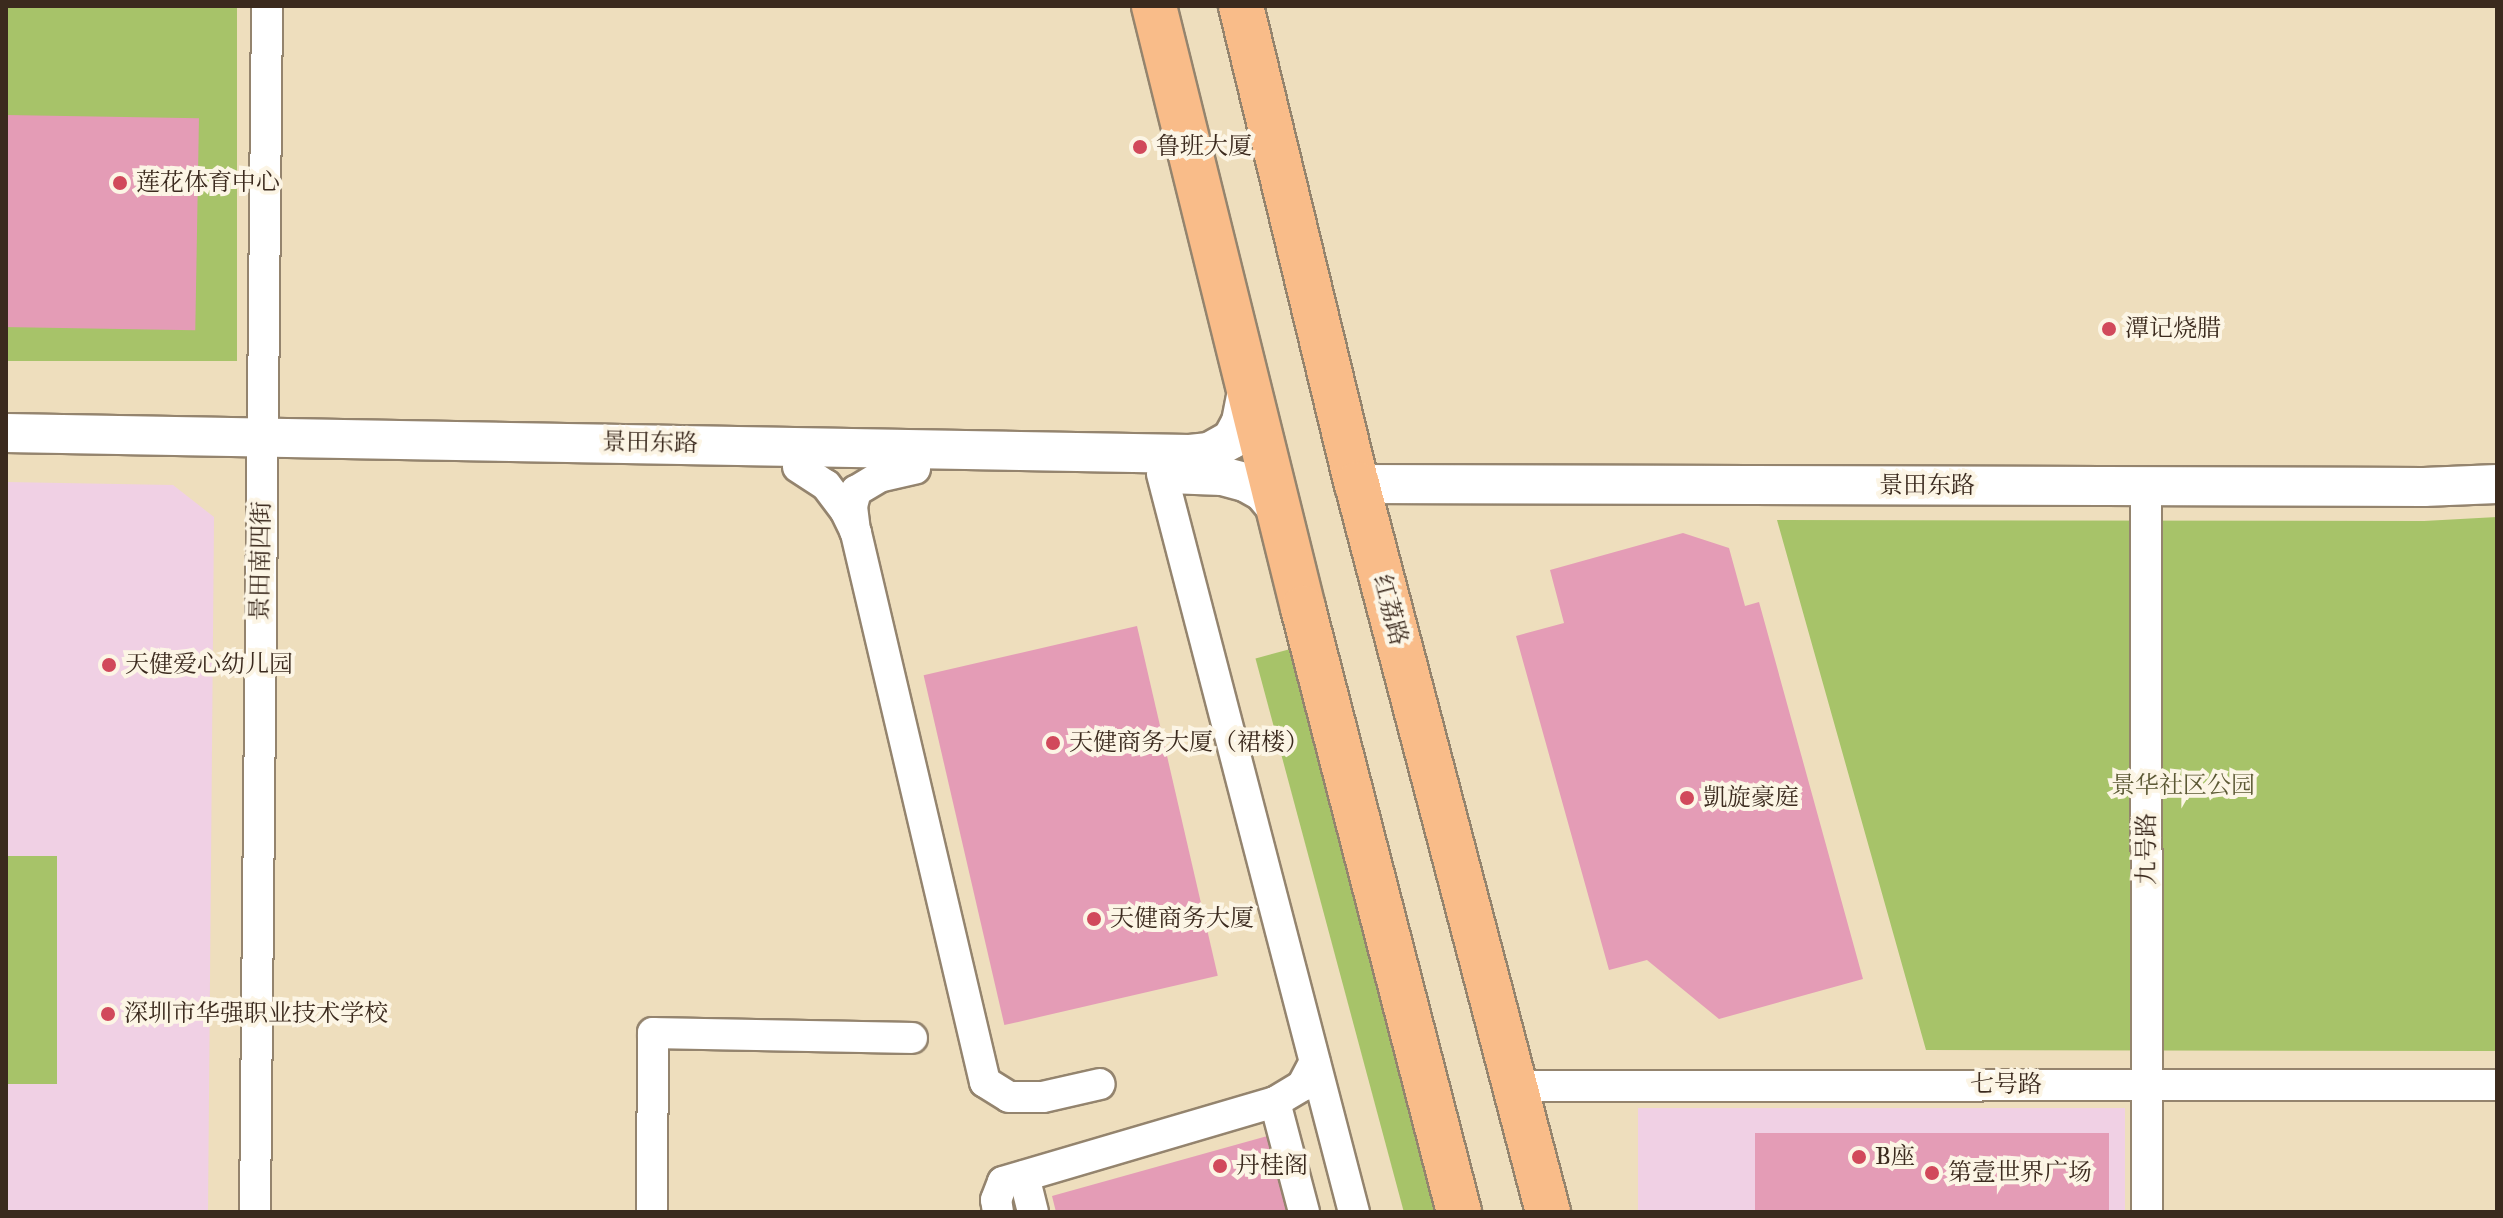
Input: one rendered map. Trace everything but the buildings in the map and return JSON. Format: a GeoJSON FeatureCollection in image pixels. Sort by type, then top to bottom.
{"type":"FeatureCollection","features":[{"type":"Feature","properties":{"kind":"main road"},"geometry":{"type":"LineString","coordinates":[[1154,6],[1459,1212]]}},
{"type":"Feature","properties":{"kind":"main road","name":"红荔路"},"geometry":{"type":"LineString","coordinates":[[1241,6],[1357,484],[1548,1212]]}},
{"type":"Feature","properties":{"kind":"street","name":"景田南四街"},"geometry":{"type":"LineString","coordinates":[[255,1212],[267,6]]}},
{"type":"Feature","properties":{"kind":"street","name":"景田东路"},"geometry":{"type":"LineString","coordinates":[[6,452],[263,446],[1190,454],[1209,452],[1232,439],[1241,422],[1248,385]]}},
{"type":"Feature","properties":{"kind":"street","name":"景田东路"},"geometry":{"type":"LineString","coordinates":[[6,433],[798,467],[1208,475],[1245,482],[1263,492],[1280,512]]}},
{"type":"Feature","properties":{"kind":"street"},"geometry":{"type":"LineString","coordinates":[[798,467],[826,485],[845,510],[856,533]]}},
{"type":"Feature","properties":{"kind":"street"},"geometry":{"type":"LineString","coordinates":[[915,469],[879,477],[856,491],[852,506],[985,1082],[1009,1097],[1043,1097],[1100,1084]]}},
{"type":"Feature","properties":{"kind":"street"},"geometry":{"type":"LineString","coordinates":[[1162,474],[1354,1212]]}},
{"type":"Feature","properties":{"kind":"street","name":"景田东路"},"geometry":{"type":"LineString","coordinates":[[1357,484],[2497,484]]}},
{"type":"Feature","properties":{"kind":"street","name":"九号路"},"geometry":{"type":"LineString","coordinates":[[2146,486],[2147,1212]]}},
{"type":"Feature","properties":{"kind":"street"},"geometry":{"type":"LineString","coordinates":[[652,1212],[653,1033],[912,1038]]}},
{"type":"Feature","properties":{"kind":"street"},"geometry":{"type":"LineString","coordinates":[[998,1212],[996,1200],[1003,1182],[1146,1151],[1275,1102],[1302,1086],[1315,1062]]}},
{"type":"Feature","properties":{"kind":"street","name":"七号路"},"geometry":{"type":"LineString","coordinates":[[1515,1086],[2497,1085]]}},
{"type":"Feature","properties":{"kind":"street"},"geometry":{"type":"LineString","coordinates":[[1275,1102],[1304,1212]]}},
{"type":"Feature","properties":{"kind":"street"},"geometry":{"type":"LineString","coordinates":[[1024,1176],[1033,1212]]}},
{"type":"Feature","properties":{"kind":"shaded area"},"geometry":{"type":"Polygon","coordinates":[[[6,482],[173,485],[214,517],[208,1212],[6,1212],[6,482]]]}},
{"type":"Feature","properties":{"kind":"shaded area","name":"第壹世界广场"},"geometry":{"type":"Polygon","coordinates":[[[1638,1108],[2125,1108],[2125,1212],[1638,1212],[1638,1108]]]}},
{"type":"Feature","properties":{"kind":"green space","name":"莲花体育中心"},"geometry":{"type":"Polygon","coordinates":[[[6,6],[237,6],[237,361],[6,361],[6,6]]]}},
{"type":"Feature","properties":{"kind":"green space","name":"景华社区公园"},"geometry":{"type":"Polygon","coordinates":[[[2497,517],[2497,1051],[1926,1050],[1777,520],[2424,521],[2497,517]]]}},
{"type":"Feature","properties":{"kind":"green space"},"geometry":{"type":"Polygon","coordinates":[[[1298,647],[1449,1211],[1404,1212],[1255,658],[1298,647]]]}},
{"type":"Feature","properties":{"kind":"green space"},"geometry":{"type":"Polygon","coordinates":[[[6,856],[57,856],[57,1084],[6,1084],[6,856]]]}},
{"type":"Feature","properties":{"kind":"place","name":"鲁班大厦"},"geometry":{"type":"Point","coordinates":[1140,147]}},
{"type":"Feature","properties":{"kind":"place","name":"莲花体育中心"},"geometry":{"type":"Point","coordinates":[120,183]}},
{"type":"Feature","properties":{"kind":"place","name":"潭记烧腊"},"geometry":{"type":"Point","coordinates":[2109,329]}},
{"type":"Feature","properties":{"kind":"place","name":"天健爱心幼儿园"},"geometry":{"type":"Point","coordinates":[109,665]}},
{"type":"Feature","properties":{"kind":"place","name":"天健商务大厦（裙楼）"},"geometry":{"type":"Point","coordinates":[1053,743]}},
{"type":"Feature","properties":{"kind":"place","name":"凱旋豪庭"},"geometry":{"type":"Point","coordinates":[1687,798]}},
{"type":"Feature","properties":{"kind":"place","name":"天健商务大厦"},"geometry":{"type":"Point","coordinates":[1094,919]}},
{"type":"Feature","properties":{"kind":"place","name":"深圳市华强职业技术学校"},"geometry":{"type":"Point","coordinates":[108,1014]}},
{"type":"Feature","properties":{"kind":"place","name":"B座"},"geometry":{"type":"Point","coordinates":[1859,1157]}},
{"type":"Feature","properties":{"kind":"place","name":"丹桂阁"},"geometry":{"type":"Point","coordinates":[1220,1166]}},
{"type":"Feature","properties":{"kind":"place","name":"第壹世界广场"},"geometry":{"type":"Point","coordinates":[1932,1173]}}]}
